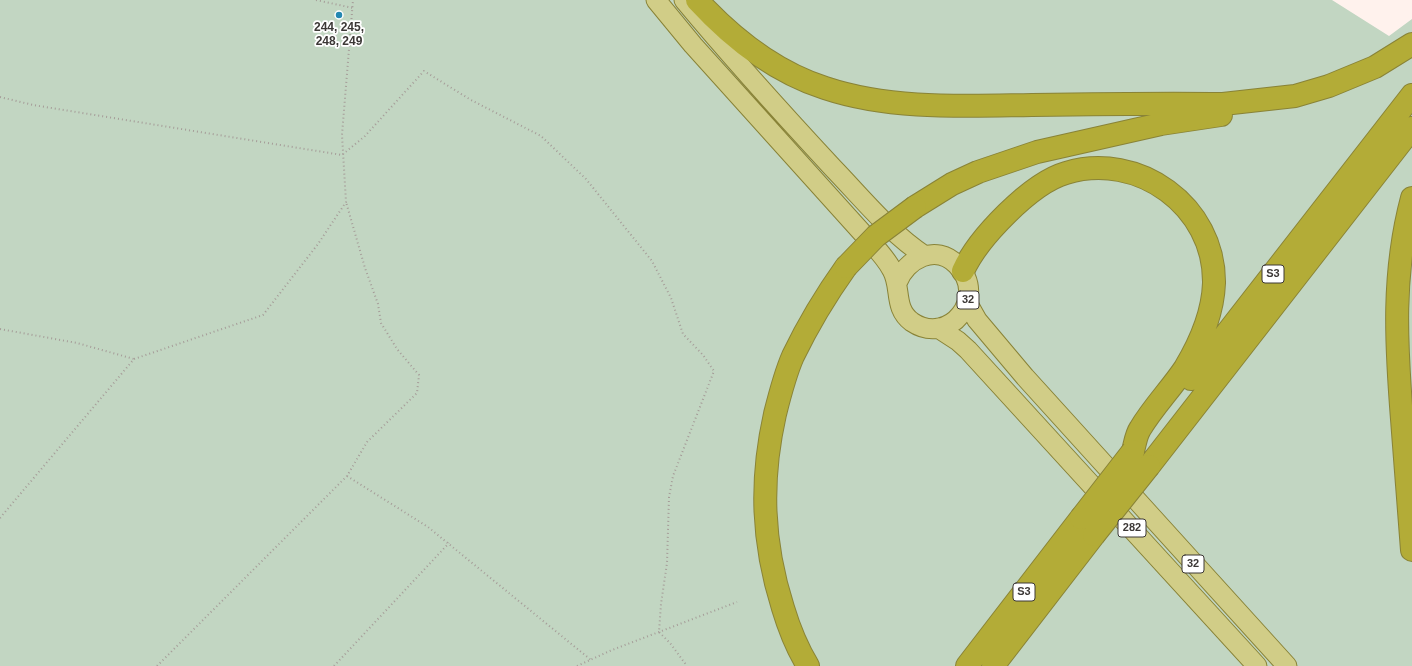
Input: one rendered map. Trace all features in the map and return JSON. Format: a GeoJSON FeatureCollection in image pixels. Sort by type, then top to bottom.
{"type":"FeatureCollection","features":[{"type":"Feature","properties":{"kind":"highway"},"geometry":{"type":"LineString","coordinates":[[697,0],[733,37],[778,66],[825,88],[881,101],[982,106],[1223,104],[1278,96],[1289,97]]}},
{"type":"Feature","properties":{"kind":"highway"},"geometry":{"type":"LineString","coordinates":[[808,666],[790,630],[770,558],[765,516],[765,478],[771,432],[780,395],[793,357],[815,313],[846,267],[876,236],[914,207],[952,184],[978,172],[1036,152],[1161,124],[1234,112],[1280,102],[1289,97],[1350,78],[1388,60],[1412,44]]}},
{"type":"Feature","properties":{"kind":"highway","name":"S3"},"geometry":{"type":"LineString","coordinates":[[967,666],[1412,95]]}},
{"type":"Feature","properties":{"kind":"highway","name":"S3"},"geometry":{"type":"LineString","coordinates":[[993,666],[1412,128]]}},
{"type":"Feature","properties":{"kind":"highway"},"geometry":{"type":"LineString","coordinates":[[963,271],[976,248],[1006,216],[1031,192],[1065,173],[1098,168],[1132,172],[1163,186],[1184,205],[1202,230],[1212,261],[1214,285],[1210,308],[1196,348],[1185,368],[1139,430],[1133,452]]}},
{"type":"Feature","properties":{"kind":"highway"},"geometry":{"type":"LineString","coordinates":[[1412,198],[1404,227],[1397,274],[1396,329],[1412,550]]}},
{"type":"Feature","properties":{"kind":"main road"},"geometry":{"type":"LineString","coordinates":[[656,0],[693,45],[866,237],[892,270],[897,284],[898,301],[906,316],[920,326],[938,328]]}},
{"type":"Feature","properties":{"kind":"main road"},"geometry":{"type":"LineString","coordinates":[[684,0],[720,44],[871,208],[901,238],[925,256]]}},
{"type":"Feature","properties":{"kind":"main road"},"geometry":{"type":"LineString","coordinates":[[897,284],[902,272],[910,263],[925,256],[936,255],[947,258],[956,263],[963,271]]}},
{"type":"Feature","properties":{"kind":"main road","name":"32"},"geometry":{"type":"LineString","coordinates":[[938,328],[956,320],[968,304],[970,293],[968,281],[963,271]]}},
{"type":"Feature","properties":{"kind":"main road","name":"32"},"geometry":{"type":"LineString","coordinates":[[968,304],[977,320],[1025,377],[1287,666]]}},
{"type":"Feature","properties":{"kind":"main road","name":"282"},"geometry":{"type":"LineString","coordinates":[[938,328],[958,341],[968,350],[1257,666]]}},
{"type":"Feature","properties":{"kind":"path"},"geometry":{"type":"LineString","coordinates":[[316,0],[353,8]]}},
{"type":"Feature","properties":{"kind":"path"},"geometry":{"type":"LineString","coordinates":[[157,666],[347,476],[367,442],[417,393],[419,375],[397,349],[381,323],[378,304],[365,268],[346,202],[342,135],[353,0]]}},
{"type":"Feature","properties":{"kind":"path"},"geometry":{"type":"LineString","coordinates":[[0,97],[33,105],[342,154],[365,136],[424,71],[471,100],[541,136],[586,179],[652,261],[671,298],[683,334],[703,355],[714,371],[673,476],[669,497],[667,563],[661,604],[659,632],[670,643],[687,666]]}},
{"type":"Feature","properties":{"kind":"path"},"geometry":{"type":"LineString","coordinates":[[0,518],[134,360],[263,315],[318,244],[346,202]]}},
{"type":"Feature","properties":{"kind":"path"},"geometry":{"type":"LineString","coordinates":[[0,329],[77,343],[134,360]]}},
{"type":"Feature","properties":{"kind":"path"},"geometry":{"type":"LineString","coordinates":[[347,476],[428,527],[591,660]]}},
{"type":"Feature","properties":{"kind":"path"},"geometry":{"type":"LineString","coordinates":[[334,666],[448,543]]}},
{"type":"Feature","properties":{"kind":"path"},"geometry":{"type":"LineString","coordinates":[[577,666],[737,602]]}},
{"type":"Feature","properties":{"kind":"green space"},"geometry":{"type":"Polygon","coordinates":[[[0,0],[1332,0],[1389,36],[1412,19],[1412,666],[0,666],[0,0]]]}},
{"type":"Feature","properties":{"kind":"place","name":"244, 245, 248, 249"},"geometry":{"type":"Point","coordinates":[339,15]}}]}
